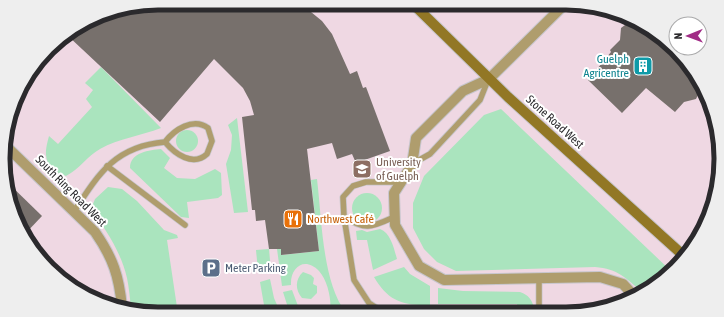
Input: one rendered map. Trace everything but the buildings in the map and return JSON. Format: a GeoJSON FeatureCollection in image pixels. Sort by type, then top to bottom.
{"type":"FeatureCollection","features":[{"type":"Feature","properties":{"kind":"main road","name":"Stone Road West"},"geometry":{"type":"LineString","coordinates":[[419,10],[489,79],[680,252]]}},
{"type":"Feature","properties":{"kind":"street"},"geometry":{"type":"LineString","coordinates":[[559,10],[489,79],[464,91],[416,138],[412,165],[394,193],[395,225],[419,266],[444,280],[600,277],[623,284],[631,292]]}},
{"type":"Feature","properties":{"kind":"street","name":"South Ring Road West"},"geometry":{"type":"LineString","coordinates":[[10,150],[95,232],[113,260],[119,277],[122,302]]}},
{"type":"Feature","properties":{"kind":"lane"},"geometry":{"type":"LineString","coordinates":[[412,165],[430,154],[480,100],[489,79]]}},
{"type":"Feature","properties":{"kind":"lane"},"geometry":{"type":"LineString","coordinates":[[74,210],[106,166],[121,155],[139,146],[165,142],[178,129],[197,124],[208,128],[212,141],[207,154],[200,159],[193,159],[179,155],[165,142]]}},
{"type":"Feature","properties":{"kind":"lane"},"geometry":{"type":"LineString","coordinates":[[106,166],[185,225]]}},
{"type":"Feature","properties":{"kind":"lane"},"geometry":{"type":"LineString","coordinates":[[376,307],[370,303],[354,280],[344,217],[343,197],[353,186],[366,182],[401,182]]}},
{"type":"Feature","properties":{"kind":"lane"},"geometry":{"type":"LineString","coordinates":[[344,217],[357,226],[373,226],[394,217]]}},
{"type":"Feature","properties":{"kind":"lane"},"geometry":{"type":"LineString","coordinates":[[539,278],[539,307]]}},
{"type":"Feature","properties":{"kind":"shaded area","name":"University of Guelph"},"geometry":{"type":"Polygon","coordinates":[[[575,10],[604,15],[622,21],[648,35],[668,51],[668,56],[673,56],[689,76],[703,102],[713,139],[714,168],[709,197],[703,215],[694,233],[683,249],[671,264],[656,276],[640,287],[622,296],[585,306],[149,307],[120,302],[102,296],[76,282],[53,264],[30,233],[21,215],[11,178],[11,139],[15,120],[25,93],[35,76],[53,53],[76,35],[93,25],[120,15],[139,11],[575,10]]]}},
{"type":"Feature","properties":{"kind":"green space"},"geometry":{"type":"Polygon","coordinates":[[[101,67],[161,128],[107,145],[91,155],[66,176],[52,171],[46,154],[49,136],[58,144],[92,107],[86,99],[93,90],[85,83],[101,67]]]}},
{"type":"Feature","properties":{"kind":"green space"},"geometry":{"type":"Polygon","coordinates":[[[501,109],[667,267],[638,288],[616,272],[603,268],[456,271],[437,262],[424,249],[413,228],[413,203],[424,176],[484,115],[501,109]]]}},
{"type":"Feature","properties":{"kind":"green space"},"geometry":{"type":"Polygon","coordinates":[[[237,118],[248,212],[234,213],[226,164],[231,150],[232,135],[228,125],[237,118]]]}},
{"type":"Feature","properties":{"kind":"green space"},"geometry":{"type":"Polygon","coordinates":[[[187,130],[195,133],[198,141],[195,149],[187,152],[179,149],[176,141],[179,133],[187,130]]]}},
{"type":"Feature","properties":{"kind":"green space"},"geometry":{"type":"Polygon","coordinates":[[[161,149],[170,158],[164,168],[177,178],[195,179],[215,169],[221,173],[222,195],[218,198],[187,202],[189,218],[181,217],[130,168],[133,158],[137,155],[146,151],[161,149]]]}},
{"type":"Feature","properties":{"kind":"green space"},"geometry":{"type":"Polygon","coordinates":[[[317,179],[324,249],[332,284],[342,307],[330,307],[330,297],[325,280],[319,271],[309,264],[304,264],[296,269],[291,279],[291,285],[282,286],[277,249],[281,248],[282,255],[319,251],[311,180],[317,179]]]}},
{"type":"Feature","properties":{"kind":"green space"},"geometry":{"type":"Polygon","coordinates":[[[108,187],[122,189],[137,201],[164,230],[177,235],[178,238],[167,240],[177,307],[149,307],[130,304],[127,278],[121,259],[107,233],[91,209],[95,199],[108,187]]]}},
{"type":"Feature","properties":{"kind":"green space"},"geometry":{"type":"Polygon","coordinates":[[[367,193],[378,197],[382,208],[378,219],[367,223],[356,219],[352,208],[356,197],[367,193]]]}},
{"type":"Feature","properties":{"kind":"green space"},"geometry":{"type":"Polygon","coordinates":[[[380,229],[387,234],[397,259],[373,270],[367,240],[357,240],[356,231],[362,230],[367,232],[380,229]]]}},
{"type":"Feature","properties":{"kind":"green space"},"geometry":{"type":"Polygon","coordinates":[[[269,249],[271,272],[258,271],[256,250],[269,249]]]}},
{"type":"Feature","properties":{"kind":"green space"},"geometry":{"type":"Polygon","coordinates":[[[404,267],[410,274],[430,286],[430,305],[404,303],[391,297],[379,285],[374,277],[404,267]]]}},
{"type":"Feature","properties":{"kind":"green space"},"geometry":{"type":"Polygon","coordinates":[[[303,272],[314,278],[313,284],[317,286],[317,293],[311,299],[302,298],[298,292],[297,281],[303,272]]]}},
{"type":"Feature","properties":{"kind":"green space"},"geometry":{"type":"Polygon","coordinates":[[[270,279],[274,298],[278,307],[265,307],[260,282],[270,279]]]}},
{"type":"Feature","properties":{"kind":"green space"},"geometry":{"type":"Polygon","coordinates":[[[438,288],[463,291],[520,292],[530,298],[534,307],[518,307],[517,304],[438,304],[438,288]]]}},
{"type":"Feature","properties":{"kind":"green space"},"geometry":{"type":"Polygon","coordinates":[[[292,290],[299,307],[288,307],[283,292],[292,290]]]}},
{"type":"Feature","properties":{"kind":"place","name":"Guelph Agricentre"},"geometry":{"type":"Point","coordinates":[643,66]}},
{"type":"Feature","properties":{"kind":"place","name":"University of Guelph"},"geometry":{"type":"Point","coordinates":[362,169]}},
{"type":"Feature","properties":{"kind":"place","name":"Northwest Café"},"geometry":{"type":"Point","coordinates":[293,219]}},
{"type":"Feature","properties":{"kind":"place","name":"Meter Parking"},"geometry":{"type":"Point","coordinates":[211,268]}}]}
